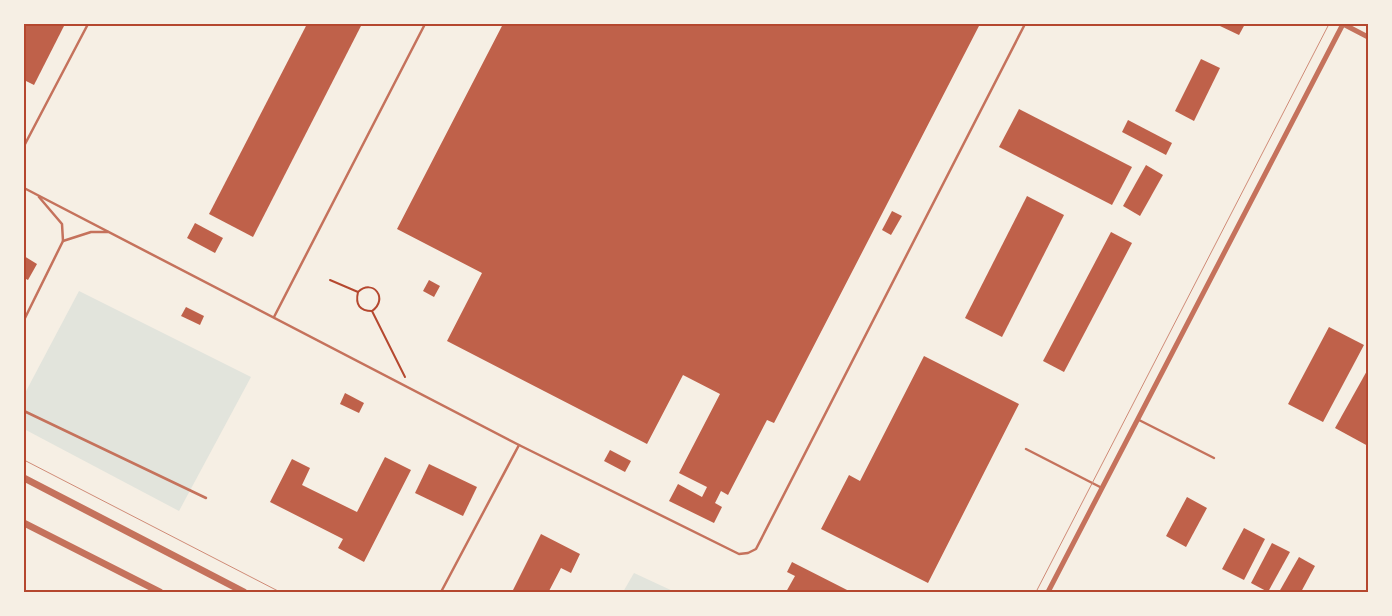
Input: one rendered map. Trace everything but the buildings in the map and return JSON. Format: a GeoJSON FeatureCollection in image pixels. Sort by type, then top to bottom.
{"type":"FeatureCollection","features":[{"type":"Feature","properties":{"kind":"street"},"geometry":{"type":"LineString","coordinates":[[1048,592],[1104,488],[1343,24],[1368,37]]}},
{"type":"Feature","properties":{"kind":"street"},"geometry":{"type":"LineString","coordinates":[[24,478],[244,592]]}},
{"type":"Feature","properties":{"kind":"street"},"geometry":{"type":"LineString","coordinates":[[24,523],[160,592]]}},
{"type":"Feature","properties":{"kind":"lane"},"geometry":{"type":"LineString","coordinates":[[24,146],[88,24]]}},
{"type":"Feature","properties":{"kind":"lane"},"geometry":{"type":"LineString","coordinates":[[274,317],[425,24]]}},
{"type":"Feature","properties":{"kind":"lane"},"geometry":{"type":"LineString","coordinates":[[24,188],[519,444],[739,554],[748,553],[756,549],[1025,24]]}},
{"type":"Feature","properties":{"kind":"lane"},"geometry":{"type":"LineString","coordinates":[[24,320],[63,241],[62,224],[38,195]]}},
{"type":"Feature","properties":{"kind":"lane"},"geometry":{"type":"LineString","coordinates":[[63,241],[91,232],[109,232]]}},
{"type":"Feature","properties":{"kind":"lane"},"geometry":{"type":"LineString","coordinates":[[24,411],[206,498]]}},
{"type":"Feature","properties":{"kind":"lane"},"geometry":{"type":"LineString","coordinates":[[1138,420],[1214,458]]}},
{"type":"Feature","properties":{"kind":"lane"},"geometry":{"type":"LineString","coordinates":[[441,592],[519,444]]}},
{"type":"Feature","properties":{"kind":"lane"},"geometry":{"type":"LineString","coordinates":[[1026,449],[1104,488]]}},
{"type":"Feature","properties":{"kind":"path"},"geometry":{"type":"LineString","coordinates":[[330,280],[358,292]]}},
{"type":"Feature","properties":{"kind":"path"},"geometry":{"type":"LineString","coordinates":[[368,287],[378,292],[380,297],[377,307],[372,310],[365,311],[358,307],[356,300],[358,292],[368,287]]}},
{"type":"Feature","properties":{"kind":"path"},"geometry":{"type":"LineString","coordinates":[[372,310],[410,388]]}},
{"type":"Feature","properties":{"kind":"shaded area"},"geometry":{"type":"Polygon","coordinates":[[[79,291],[251,377],[179,511],[24,429],[24,395],[79,291]]]}},
{"type":"Feature","properties":{"kind":"shaded area"},"geometry":{"type":"Polygon","coordinates":[[[634,573],[675,592],[623,592],[634,573]]]}},
{"type":"Feature","properties":{"kind":"tram line"},"geometry":{"type":"LineString","coordinates":[[1036,592],[1329,24]]}},
{"type":"Feature","properties":{"kind":"tram line"},"geometry":{"type":"LineString","coordinates":[[24,460],[280,592]]}}]}
